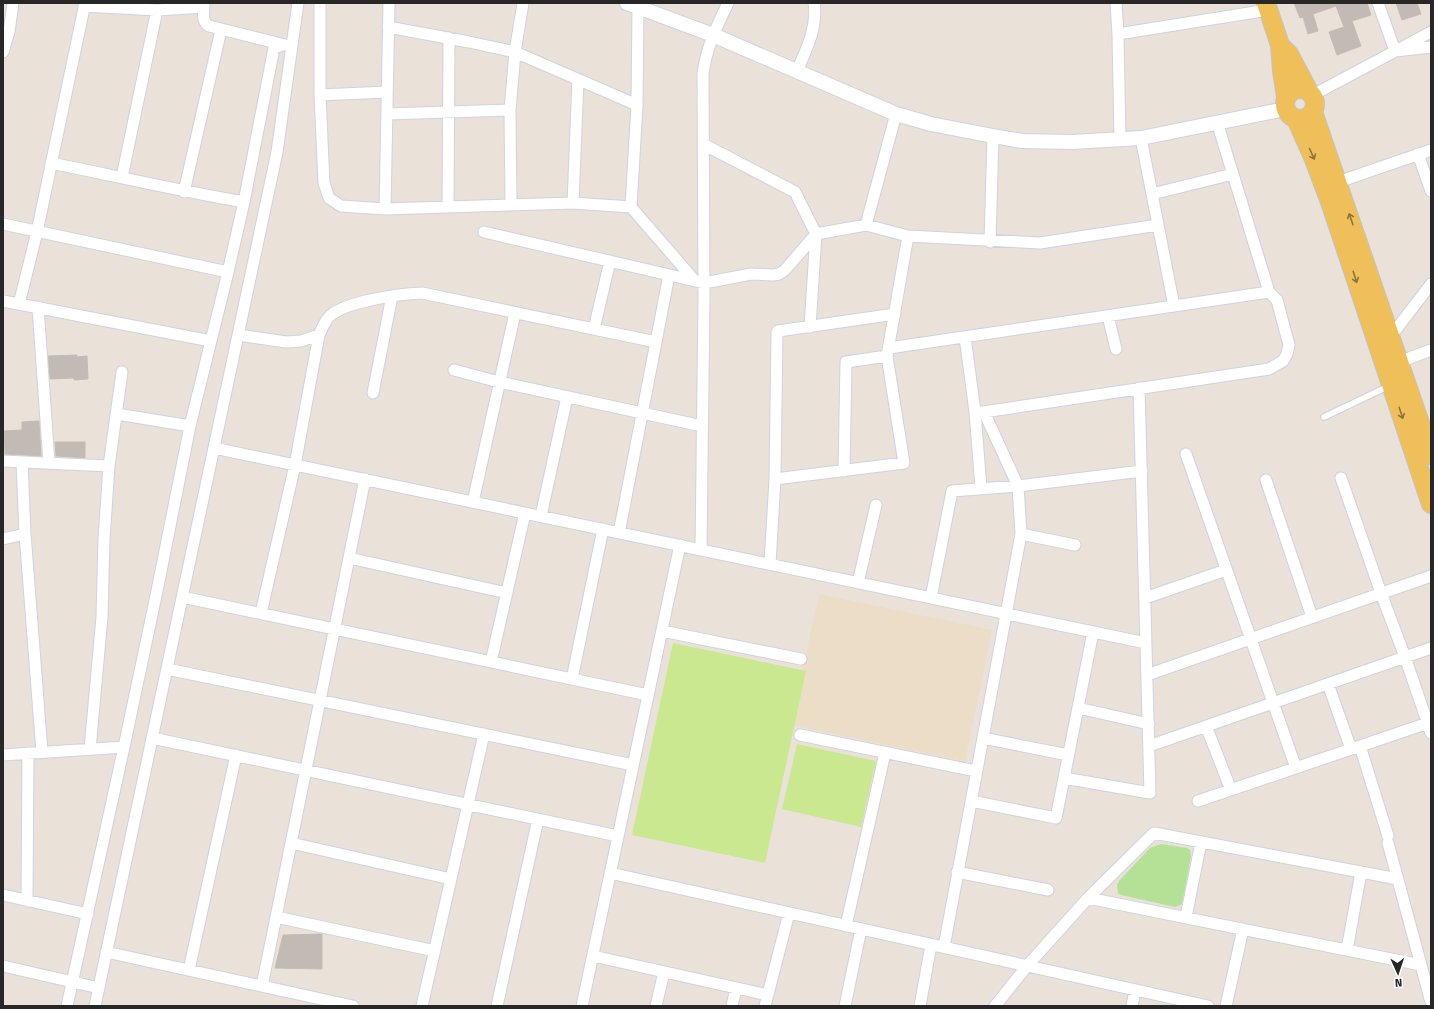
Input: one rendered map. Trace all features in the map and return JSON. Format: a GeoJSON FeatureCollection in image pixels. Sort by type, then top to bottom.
{"type":"FeatureCollection","features":[{"type":"Feature","properties":{"kind":"main road"},"geometry":{"type":"LineString","coordinates":[[1267,7],[1280,45],[1282,71],[1289,108],[1313,158],[1330,202],[1431,504]]}},
{"type":"Feature","properties":{"kind":"main road"},"geometry":{"type":"LineString","coordinates":[[1280,45],[1289,54],[1311,99],[1431,455]]}},
{"type":"Feature","properties":{"kind":"main road"},"geometry":{"type":"LineString","coordinates":[[1302,88],[1311,99],[1308,117],[1302,119],[1289,108],[1290,92],[1302,88]]}},
{"type":"Feature","properties":{"kind":"street"},"geometry":{"type":"LineString","coordinates":[[3,50],[9,32],[13,3]]}},
{"type":"Feature","properties":{"kind":"street"},"geometry":{"type":"LineString","coordinates":[[95,1006],[277,152],[286,46],[298,3]]}},
{"type":"Feature","properties":{"kind":"street"},"geometry":{"type":"LineString","coordinates":[[320,3],[320,96],[324,184],[329,198],[341,206],[385,209],[573,203],[631,207],[699,282]]}},
{"type":"Feature","properties":{"kind":"street"},"geometry":{"type":"LineString","coordinates":[[385,209],[389,3]]}},
{"type":"Feature","properties":{"kind":"street"},"geometry":{"type":"LineString","coordinates":[[511,205],[510,110],[515,52],[523,3]]}},
{"type":"Feature","properties":{"kind":"street"},"geometry":{"type":"LineString","coordinates":[[701,550],[702,426],[699,282],[703,144],[703,74],[704,60],[713,35],[728,3]]}},
{"type":"Feature","properties":{"kind":"street"},"geometry":{"type":"LineString","coordinates":[[797,72],[811,38],[815,21],[814,3]]}},
{"type":"Feature","properties":{"kind":"street"},"geometry":{"type":"LineString","coordinates":[[1116,3],[1120,140]]}},
{"type":"Feature","properties":{"kind":"street"},"geometry":{"type":"LineString","coordinates":[[1378,3],[1395,51]]}},
{"type":"Feature","properties":{"kind":"street"},"geometry":{"type":"LineString","coordinates":[[19,304],[37,232],[84,4],[157,10],[204,5],[203,18],[205,23],[209,26],[286,46]]}},
{"type":"Feature","properties":{"kind":"street"},"geometry":{"type":"LineString","coordinates":[[631,207],[637,105],[632,5],[713,35],[896,114],[931,124],[1022,141],[1072,142],[1141,138],[1289,108]]}},
{"type":"Feature","properties":{"kind":"street"},"geometry":{"type":"LineString","coordinates":[[1118,34],[1267,7]]}},
{"type":"Feature","properties":{"kind":"street"},"geometry":{"type":"LineString","coordinates":[[122,177],[157,10]]}},
{"type":"Feature","properties":{"kind":"street"},"geometry":{"type":"LineString","coordinates":[[388,27],[515,52],[637,105]]}},
{"type":"Feature","properties":{"kind":"street"},"geometry":{"type":"LineString","coordinates":[[184,192],[221,30]]}},
{"type":"Feature","properties":{"kind":"street"},"geometry":{"type":"LineString","coordinates":[[1311,99],[1431,32]]}},
{"type":"Feature","properties":{"kind":"street"},"geometry":{"type":"LineString","coordinates":[[448,207],[449,38]]}},
{"type":"Feature","properties":{"kind":"street"},"geometry":{"type":"LineString","coordinates":[[67,1006],[124,747],[190,426],[244,202],[274,48],[286,46]]}},
{"type":"Feature","properties":{"kind":"street"},"geometry":{"type":"LineString","coordinates":[[1395,51],[1431,47]]}},
{"type":"Feature","properties":{"kind":"street"},"geometry":{"type":"LineString","coordinates":[[573,203],[578,80]]}},
{"type":"Feature","properties":{"kind":"street"},"geometry":{"type":"LineString","coordinates":[[320,96],[387,92]]}},
{"type":"Feature","properties":{"kind":"street"},"geometry":{"type":"LineString","coordinates":[[387,114],[510,110]]}},
{"type":"Feature","properties":{"kind":"street"},"geometry":{"type":"LineString","coordinates":[[866,225],[896,114]]}},
{"type":"Feature","properties":{"kind":"street"},"geometry":{"type":"LineString","coordinates":[[980,412],[1269,368],[1283,361],[1289,346],[1277,300],[1269,292],[1217,122]]}},
{"type":"Feature","properties":{"kind":"street"},"geometry":{"type":"LineString","coordinates":[[990,242],[993,136]]}},
{"type":"Feature","properties":{"kind":"street"},"geometry":{"type":"LineString","coordinates":[[1141,138],[1174,306]]}},
{"type":"Feature","properties":{"kind":"street"},"geometry":{"type":"LineString","coordinates":[[703,144],[795,192],[816,234],[810,327]]}},
{"type":"Feature","properties":{"kind":"street"},"geometry":{"type":"LineString","coordinates":[[1338,182],[1431,150]]}},
{"type":"Feature","properties":{"kind":"street"},"geometry":{"type":"LineString","coordinates":[[1418,154],[1431,191]]}},
{"type":"Feature","properties":{"kind":"street"},"geometry":{"type":"LineString","coordinates":[[51,163],[122,177],[184,192],[244,202]]}},
{"type":"Feature","properties":{"kind":"street"},"geometry":{"type":"LineString","coordinates":[[1152,194],[1233,174]]}},
{"type":"Feature","properties":{"kind":"street"},"geometry":{"type":"LineString","coordinates":[[3,224],[228,272]]}},
{"type":"Feature","properties":{"kind":"street"},"geometry":{"type":"LineString","coordinates":[[484,232],[699,282],[751,274],[779,274],[785,270],[816,234],[866,225],[908,236],[990,242],[1040,243],[1158,225]]}},
{"type":"Feature","properties":{"kind":"street"},"geometry":{"type":"LineString","coordinates":[[776,479],[904,464],[888,352],[908,236]]}},
{"type":"Feature","properties":{"kind":"street"},"geometry":{"type":"LineString","coordinates":[[594,329],[610,262]]}},
{"type":"Feature","properties":{"kind":"street"},"geometry":{"type":"LineString","coordinates":[[619,533],[669,275]]}},
{"type":"Feature","properties":{"kind":"street"},"geometry":{"type":"LineString","coordinates":[[1390,336],[1431,284]]}},
{"type":"Feature","properties":{"kind":"street"},"geometry":{"type":"LineString","coordinates":[[844,471],[846,362],[965,337],[1269,292]]}},
{"type":"Feature","properties":{"kind":"street"},"geometry":{"type":"LineString","coordinates":[[261,614],[294,465],[319,335],[329,317],[341,308],[392,296],[422,293],[656,342]]}},
{"type":"Feature","properties":{"kind":"street"},"geometry":{"type":"LineString","coordinates":[[373,393],[392,296]]}},
{"type":"Feature","properties":{"kind":"street"},"geometry":{"type":"LineString","coordinates":[[3,300],[211,341]]}},
{"type":"Feature","properties":{"kind":"street"},"geometry":{"type":"LineString","coordinates":[[38,307],[49,463]]}},
{"type":"Feature","properties":{"kind":"street"},"geometry":{"type":"LineString","coordinates":[[473,502],[515,313]]}},
{"type":"Feature","properties":{"kind":"street"},"geometry":{"type":"LineString","coordinates":[[770,564],[776,479],[778,330],[810,327],[895,314]]}},
{"type":"Feature","properties":{"kind":"street"},"geometry":{"type":"LineString","coordinates":[[1108,316],[1116,349]]}},
{"type":"Feature","properties":{"kind":"street"},"geometry":{"type":"LineString","coordinates":[[238,335],[286,342],[301,341],[319,335]]}},
{"type":"Feature","properties":{"kind":"street"},"geometry":{"type":"LineString","coordinates":[[965,337],[980,412],[982,488]]}},
{"type":"Feature","properties":{"kind":"street"},"geometry":{"type":"LineString","coordinates":[[1399,362],[1431,350]]}},
{"type":"Feature","properties":{"kind":"street"},"geometry":{"type":"LineString","coordinates":[[454,370],[499,382],[702,426]]}},
{"type":"Feature","properties":{"kind":"street"},"geometry":{"type":"LineString","coordinates":[[90,749],[102,616],[104,539],[109,466],[122,372]]}},
{"type":"Feature","properties":{"kind":"street"},"geometry":{"type":"LineString","coordinates":[[1064,778],[1150,793],[1139,388]]}},
{"type":"Feature","properties":{"kind":"street"},"geometry":{"type":"LineString","coordinates":[[541,516],[567,397]]}},
{"type":"Feature","properties":{"kind":"street"},"geometry":{"type":"LineString","coordinates":[[944,947],[1021,534],[1018,486],[980,412]]}},
{"type":"Feature","properties":{"kind":"street"},"geometry":{"type":"LineString","coordinates":[[117,414],[190,426]]}},
{"type":"Feature","properties":{"kind":"street"},"geometry":{"type":"LineString","coordinates":[[214,448],[1146,643]]}},
{"type":"Feature","properties":{"kind":"street"},"geometry":{"type":"LineString","coordinates":[[1186,454],[1296,768]]}},
{"type":"Feature","properties":{"kind":"street"},"geometry":{"type":"LineString","coordinates":[[3,461],[109,466]]}},
{"type":"Feature","properties":{"kind":"street"},"geometry":{"type":"LineString","coordinates":[[22,462],[25,534],[42,752]]}},
{"type":"Feature","properties":{"kind":"street"},"geometry":{"type":"LineString","coordinates":[[931,598],[952,491],[1018,486],[1142,471]]}},
{"type":"Feature","properties":{"kind":"street"},"geometry":{"type":"LineString","coordinates":[[1198,801],[1356,747],[1429,728],[1341,478]]}},
{"type":"Feature","properties":{"kind":"street"},"geometry":{"type":"LineString","coordinates":[[262,986],[365,479]]}},
{"type":"Feature","properties":{"kind":"street"},"geometry":{"type":"LineString","coordinates":[[1266,480],[1312,618]]}},
{"type":"Feature","properties":{"kind":"street"},"geometry":{"type":"LineString","coordinates":[[858,583],[876,505]]}},
{"type":"Feature","properties":{"kind":"street"},"geometry":{"type":"LineString","coordinates":[[491,662],[525,513]]}},
{"type":"Feature","properties":{"kind":"street"},"geometry":{"type":"LineString","coordinates":[[572,679],[603,529]]}},
{"type":"Feature","properties":{"kind":"street"},"geometry":{"type":"LineString","coordinates":[[3,539],[25,534]]}},
{"type":"Feature","properties":{"kind":"street"},"geometry":{"type":"LineString","coordinates":[[1021,534],[1075,545]]}},
{"type":"Feature","properties":{"kind":"street"},"geometry":{"type":"LineString","coordinates":[[582,1006],[680,545]]}},
{"type":"Feature","properties":{"kind":"street"},"geometry":{"type":"LineString","coordinates":[[349,558],[507,593]]}},
{"type":"Feature","properties":{"kind":"street"},"geometry":{"type":"LineString","coordinates":[[1145,598],[1226,570]]}},
{"type":"Feature","properties":{"kind":"street"},"geometry":{"type":"LineString","coordinates":[[1147,675],[1431,576]]}},
{"type":"Feature","properties":{"kind":"street"},"geometry":{"type":"LineString","coordinates":[[182,597],[648,695]]}},
{"type":"Feature","properties":{"kind":"street"},"geometry":{"type":"LineString","coordinates":[[662,631],[801,659]]}},
{"type":"Feature","properties":{"kind":"street"},"geometry":{"type":"LineString","coordinates":[[971,801],[1056,818],[1092,632]]}},
{"type":"Feature","properties":{"kind":"street"},"geometry":{"type":"LineString","coordinates":[[1149,746],[1431,648]]}},
{"type":"Feature","properties":{"kind":"street"},"geometry":{"type":"LineString","coordinates":[[167,669],[633,765]]}},
{"type":"Feature","properties":{"kind":"street"},"geometry":{"type":"LineString","coordinates":[[1328,684],[1356,747],[1388,840],[1431,1002]]}},
{"type":"Feature","properties":{"kind":"street"},"geometry":{"type":"LineString","coordinates":[[1078,708],[1148,724]]}},
{"type":"Feature","properties":{"kind":"street"},"geometry":{"type":"LineString","coordinates":[[1206,726],[1231,790]]}},
{"type":"Feature","properties":{"kind":"street"},"geometry":{"type":"LineString","coordinates":[[422,1006],[484,734]]}},
{"type":"Feature","properties":{"kind":"street"},"geometry":{"type":"LineString","coordinates":[[800,735],[976,771]]}},
{"type":"Feature","properties":{"kind":"street"},"geometry":{"type":"LineString","coordinates":[[152,738],[618,836]]}},
{"type":"Feature","properties":{"kind":"street"},"geometry":{"type":"LineString","coordinates":[[982,738],[1068,755]]}},
{"type":"Feature","properties":{"kind":"street"},"geometry":{"type":"LineString","coordinates":[[3,755],[124,747]]}},
{"type":"Feature","properties":{"kind":"street"},"geometry":{"type":"LineString","coordinates":[[27,901],[28,753]]}},
{"type":"Feature","properties":{"kind":"street"},"geometry":{"type":"LineString","coordinates":[[846,926],[886,753]]}},
{"type":"Feature","properties":{"kind":"street"},"geometry":{"type":"LineString","coordinates":[[188,970],[236,755]]}},
{"type":"Feature","properties":{"kind":"street"},"geometry":{"type":"LineString","coordinates":[[497,1006],[538,819]]}},
{"type":"Feature","properties":{"kind":"street"},"geometry":{"type":"LineString","coordinates":[[995,1006],[1027,966],[1088,898],[1154,833],[1398,879]]}},
{"type":"Feature","properties":{"kind":"street"},"geometry":{"type":"LineString","coordinates":[[1186,917],[1200,842]]}},
{"type":"Feature","properties":{"kind":"street"},"geometry":{"type":"LineString","coordinates":[[291,844],[451,879]]}},
{"type":"Feature","properties":{"kind":"street"},"geometry":{"type":"LineString","coordinates":[[958,872],[1048,890]]}},
{"type":"Feature","properties":{"kind":"street"},"geometry":{"type":"LineString","coordinates":[[1346,950],[1361,872]]}},
{"type":"Feature","properties":{"kind":"street"},"geometry":{"type":"LineString","coordinates":[[610,873],[1208,1006]]}},
{"type":"Feature","properties":{"kind":"street"},"geometry":{"type":"LineString","coordinates":[[3,895],[88,914]]}},
{"type":"Feature","properties":{"kind":"street"},"geometry":{"type":"LineString","coordinates":[[1088,898],[1421,965]]}},
{"type":"Feature","properties":{"kind":"street"},"geometry":{"type":"LineString","coordinates":[[765,1006],[789,913]]}},
{"type":"Feature","properties":{"kind":"street"},"geometry":{"type":"LineString","coordinates":[[276,917],[435,951]]}},
{"type":"Feature","properties":{"kind":"street"},"geometry":{"type":"LineString","coordinates":[[845,1006],[861,929]]}},
{"type":"Feature","properties":{"kind":"street"},"geometry":{"type":"LineString","coordinates":[[1226,1006],[1243,929]]}},
{"type":"Feature","properties":{"kind":"street"},"geometry":{"type":"LineString","coordinates":[[920,1006],[931,945]]}},
{"type":"Feature","properties":{"kind":"street"},"geometry":{"type":"LineString","coordinates":[[106,952],[262,986],[313,1002],[353,1006]]}},
{"type":"Feature","properties":{"kind":"street"},"geometry":{"type":"LineString","coordinates":[[593,956],[768,995]]}},
{"type":"Feature","properties":{"kind":"street"},"geometry":{"type":"LineString","coordinates":[[3,966],[99,988]]}},
{"type":"Feature","properties":{"kind":"street"},"geometry":{"type":"LineString","coordinates":[[656,1006],[664,972]]}},
{"type":"Feature","properties":{"kind":"street"},"geometry":{"type":"LineString","coordinates":[[732,1006],[736,988]]}},
{"type":"Feature","properties":{"kind":"street"},"geometry":{"type":"LineString","coordinates":[[1132,1006],[1135,990]]}},
{"type":"Feature","properties":{"kind":"lane"},"geometry":{"type":"LineString","coordinates":[[1324,417],[1392,385]]}},
{"type":"Feature","properties":{"kind":"shaded area"},"geometry":{"type":"Polygon","coordinates":[[[819,594],[992,630],[965,761],[791,725],[819,594]]]}},
{"type":"Feature","properties":{"kind":"green space"},"geometry":{"type":"Polygon","coordinates":[[[673,643],[806,671],[765,863],[632,835],[673,643]]]}},
{"type":"Feature","properties":{"kind":"green space"},"geometry":{"type":"Polygon","coordinates":[[[797,744],[876,761],[861,827],[782,809],[797,744]]]}},
{"type":"Feature","properties":{"kind":"green space"},"geometry":{"type":"Polygon","coordinates":[[[1161,844],[1187,848],[1190,850],[1191,856],[1182,904],[1175,907],[1121,895],[1118,893],[1117,885],[1119,881],[1150,848],[1161,844]]]}},
{"type":"Feature","properties":{"kind":"building"},"geometry":{"type":"Polygon","coordinates":[[[1294,3],[1367,3],[1371,15],[1352,21],[1361,46],[1337,55],[1329,32],[1344,27],[1336,6],[1313,14],[1318,31],[1308,34],[1303,17],[1300,18],[1294,3]]]}},
{"type":"Feature","properties":{"kind":"building"},"geometry":{"type":"Polygon","coordinates":[[[1396,3],[1417,3],[1421,14],[1402,20],[1396,3]]]}},
{"type":"Feature","properties":{"kind":"building"},"geometry":{"type":"Polygon","coordinates":[[[77,355],[77,357],[87,356],[88,379],[50,379],[48,356],[77,355]]]}},
{"type":"Feature","properties":{"kind":"building"},"geometry":{"type":"Polygon","coordinates":[[[39,421],[41,456],[5,454],[4,431],[22,430],[22,422],[39,421]]]}},
{"type":"Feature","properties":{"kind":"building"},"geometry":{"type":"Polygon","coordinates":[[[55,442],[85,442],[85,458],[56,456],[55,442]]]}},
{"type":"Feature","properties":{"kind":"building"},"geometry":{"type":"Polygon","coordinates":[[[322,934],[322,969],[275,968],[283,935],[322,934]]]}}]}
